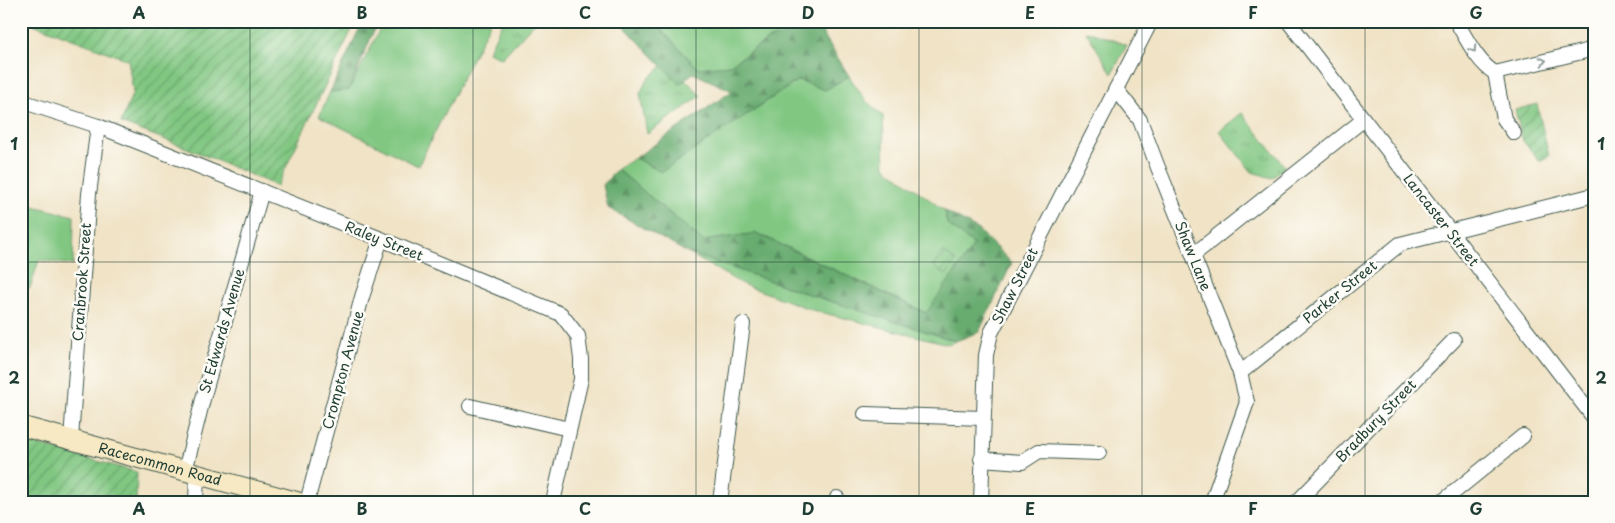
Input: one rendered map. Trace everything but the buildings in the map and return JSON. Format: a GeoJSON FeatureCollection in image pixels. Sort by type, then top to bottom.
{"type":"FeatureCollection","features":[{"type":"Feature","properties":{"kind":"street"},"geometry":{"type":"LineString","coordinates":[[1116,89],[1151,21]]}},
{"type":"Feature","properties":{"kind":"street","name":"Lancaster Street"},"geometry":{"type":"LineString","coordinates":[[1288,21],[1594,418]]}},
{"type":"Feature","properties":{"kind":"street"},"geometry":{"type":"LineString","coordinates":[[1456,21],[1482,62],[1495,73],[1594,49]]}},
{"type":"Feature","properties":{"kind":"street"},"geometry":{"type":"LineString","coordinates":[[1495,73],[1504,119],[1514,133]]}},
{"type":"Feature","properties":{"kind":"street","name":"Shaw Lane"},"geometry":{"type":"LineString","coordinates":[[1116,89],[1140,120],[1240,373],[1247,402],[1212,502]]}},
{"type":"Feature","properties":{"kind":"street","name":"Shaw Street"},"geometry":{"type":"LineString","coordinates":[[981,502],[986,354],[991,333],[1116,89]]}},
{"type":"Feature","properties":{"kind":"street","name":"Raley Street"},"geometry":{"type":"LineString","coordinates":[[21,101],[98,126],[381,239],[561,314],[578,336],[582,359],[581,379],[553,502]]}},
{"type":"Feature","properties":{"kind":"street"},"geometry":{"type":"LineString","coordinates":[[1193,255],[1363,120]]}},
{"type":"Feature","properties":{"kind":"street","name":"Cranbrook Street"},"geometry":{"type":"LineString","coordinates":[[70,439],[89,194],[98,126]]}},
{"type":"Feature","properties":{"kind":"street","name":"St Edwards Avenue"},"geometry":{"type":"LineString","coordinates":[[196,502],[191,472],[204,394],[262,191]]}},
{"type":"Feature","properties":{"kind":"street","name":"Parker Street"},"geometry":{"type":"LineString","coordinates":[[1240,373],[1400,244],[1594,195]]}},
{"type":"Feature","properties":{"kind":"street","name":"Crompton Avenue"},"geometry":{"type":"LineString","coordinates":[[307,502],[362,297],[381,239]]}},
{"type":"Feature","properties":{"kind":"street"},"geometry":{"type":"LineString","coordinates":[[720,502],[743,324]]}},
{"type":"Feature","properties":{"kind":"street","name":"Bradbury Street"},"geometry":{"type":"LineString","coordinates":[[1297,502],[1454,340]]}},
{"type":"Feature","properties":{"kind":"street"},"geometry":{"type":"LineString","coordinates":[[470,406],[569,429]]}},
{"type":"Feature","properties":{"kind":"street"},"geometry":{"type":"LineString","coordinates":[[865,414],[983,418]]}},
{"type":"Feature","properties":{"kind":"street","name":"Racecommon Road"},"geometry":{"type":"LineString","coordinates":[[21,426],[298,502]]}},
{"type":"Feature","properties":{"kind":"street"},"geometry":{"type":"LineString","coordinates":[[1442,502],[1523,436]]}},
{"type":"Feature","properties":{"kind":"street"},"geometry":{"type":"LineString","coordinates":[[981,459],[1022,462],[1039,452],[1099,453]]}},
{"type":"Feature","properties":{"kind":"green space"},"geometry":{"type":"Polygon","coordinates":[[[25,21],[356,21],[277,186],[187,148],[121,123],[133,92],[128,60],[25,21]]]}},
{"type":"Feature","properties":{"kind":"green space"},"geometry":{"type":"Polygon","coordinates":[[[363,21],[378,21],[349,90],[330,92],[363,21]]]}},
{"type":"Feature","properties":{"kind":"green space"},"geometry":{"type":"Polygon","coordinates":[[[384,21],[491,21],[418,166],[319,116],[330,92],[349,90],[384,21]]]}},
{"type":"Feature","properties":{"kind":"green space"},"geometry":{"type":"Polygon","coordinates":[[[503,21],[536,21],[502,58],[488,52],[503,21]]]}},
{"type":"Feature","properties":{"kind":"green space"},"geometry":{"type":"Polygon","coordinates":[[[619,21],[653,21],[698,68],[730,65],[769,39],[819,27],[849,76],[825,90],[798,80],[661,172],[635,158],[732,91],[693,73],[679,84],[619,21]]]}},
{"type":"Feature","properties":{"kind":"green space"},"geometry":{"type":"Polygon","coordinates":[[[653,21],[831,21],[819,27],[769,39],[730,65],[698,68],[653,21]]]}},
{"type":"Feature","properties":{"kind":"green space"},"geometry":{"type":"Polygon","coordinates":[[[1086,31],[1127,45],[1112,74],[1086,31]]]}},
{"type":"Feature","properties":{"kind":"green space"},"geometry":{"type":"Polygon","coordinates":[[[662,66],[679,84],[686,80],[701,96],[647,134],[640,93],[647,80],[662,66]]]}},
{"type":"Feature","properties":{"kind":"green space"},"geometry":{"type":"Polygon","coordinates":[[[849,76],[866,101],[883,116],[885,167],[945,211],[947,224],[974,245],[927,313],[757,233],[703,241],[617,169],[635,158],[661,172],[799,80],[825,90],[849,76]]]}},
{"type":"Feature","properties":{"kind":"green space"},"geometry":{"type":"Polygon","coordinates":[[[1537,104],[1549,156],[1539,161],[1523,141],[1515,110],[1537,104]]]}},
{"type":"Feature","properties":{"kind":"green space"},"geometry":{"type":"Polygon","coordinates":[[[1242,113],[1285,167],[1272,178],[1252,172],[1219,131],[1242,113]]]}},
{"type":"Feature","properties":{"kind":"green space"},"geometry":{"type":"Polygon","coordinates":[[[617,169],[703,241],[756,233],[926,313],[974,245],[947,224],[945,211],[977,229],[1012,263],[979,332],[956,341],[814,296],[686,252],[608,208],[603,185],[617,169]]]}},
{"type":"Feature","properties":{"kind":"green space"},"geometry":{"type":"Polygon","coordinates":[[[21,203],[74,216],[73,265],[39,260],[30,288],[21,288],[21,203]]]}},
{"type":"Feature","properties":{"kind":"green space"},"geometry":{"type":"Polygon","coordinates":[[[686,252],[814,296],[956,341],[948,344],[812,310],[742,284],[686,252]]]}},
{"type":"Feature","properties":{"kind":"green space"},"geometry":{"type":"Polygon","coordinates":[[[943,252],[956,261],[946,275],[933,266],[943,252]]]}},
{"type":"Feature","properties":{"kind":"green space"},"geometry":{"type":"Polygon","coordinates":[[[21,440],[137,472],[136,502],[21,502],[21,440]]]}}]}
